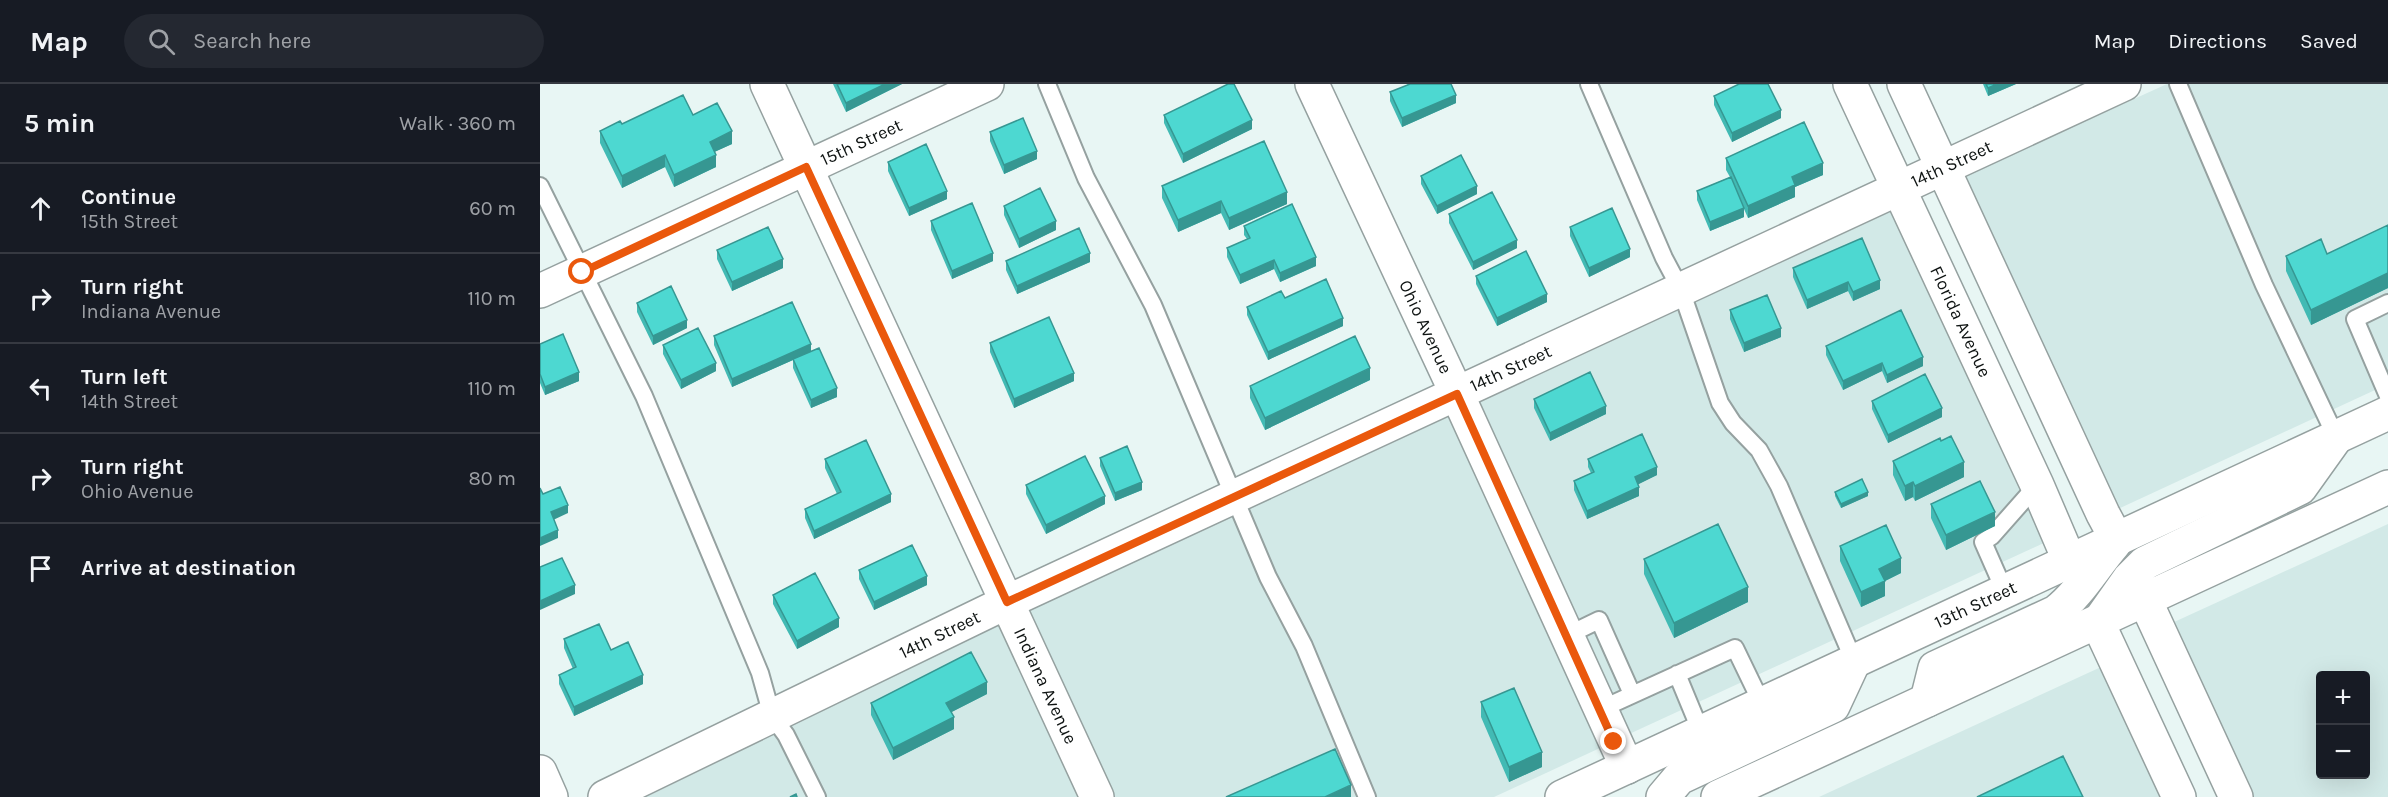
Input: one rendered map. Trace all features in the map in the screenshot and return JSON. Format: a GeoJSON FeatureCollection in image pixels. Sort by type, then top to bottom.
{"type":"FeatureCollection","features":[{"type":"Feature","properties":{"kind":"main road","name":"Indiana Avenue"},"geometry":{"type":"LineString","coordinates":[[767,84],[1096,797]]}},
{"type":"Feature","properties":{"kind":"main road","name":"15th Street"},"geometry":{"type":"LineString","coordinates":[[540,291],[987,84]]}},
{"type":"Feature","properties":{"kind":"main road","name":"Ohio Avenue"},"geometry":{"type":"LineString","coordinates":[[1312,84],[1457,394],[1599,710],[1623,782]]}},
{"type":"Feature","properties":{"kind":"main road","name":"Florida Avenue"},"geometry":{"type":"LineString","coordinates":[[1850,84],[2037,485],[2070,562]]}},
{"type":"Feature","properties":{"kind":"main road"},"geometry":{"type":"LineString","coordinates":[[1904,84],[2117,540],[2072,599],[2056,612],[1935,668],[1927,700]]}},
{"type":"Feature","properties":{"kind":"main road","name":"14th Street"},"geometry":{"type":"LineString","coordinates":[[605,797],[1007,602],[2124,84]]}},
{"type":"Feature","properties":{"kind":"main road","name":"13th Street"},"geometry":{"type":"LineString","coordinates":[[1562,797],[1623,782],[1701,732],[2388,413]]}},
{"type":"Feature","properties":{"kind":"main road"},"geometry":{"type":"LineString","coordinates":[[2098,622],[2129,579],[2145,563],[2300,488],[2336,437]]}},
{"type":"Feature","properties":{"kind":"main road"},"geometry":{"type":"LineString","coordinates":[[1718,797],[2382,490],[2385,462],[2388,461]]}},
{"type":"Feature","properties":{"kind":"main road"},"geometry":{"type":"LineString","coordinates":[[2145,600],[2236,797]]}},
{"type":"Feature","properties":{"kind":"main road"},"geometry":{"type":"LineString","coordinates":[[2098,622],[2180,797]]}},
{"type":"Feature","properties":{"kind":"main road"},"geometry":{"type":"LineString","coordinates":[[1663,797],[1679,778],[1833,706],[1854,661]]}},
{"type":"Feature","properties":{"kind":"main road"},"geometry":{"type":"LineString","coordinates":[[540,772],[551,797]]}},
{"type":"Feature","properties":{"kind":"lane"},"geometry":{"type":"LineString","coordinates":[[1047,84],[1086,178],[1153,305],[1268,577],[1304,646],[1367,797]]}},
{"type":"Feature","properties":{"kind":"lane"},"geometry":{"type":"LineString","coordinates":[[1590,84],[1664,258],[1681,290],[1720,403],[1733,423],[1759,450],[1779,486],[1854,661]]}},
{"type":"Feature","properties":{"kind":"lane"},"geometry":{"type":"LineString","coordinates":[[2178,84],[2264,285],[2336,437]]}},
{"type":"Feature","properties":{"kind":"lane"},"geometry":{"type":"LineString","coordinates":[[540,186],[644,396],[760,673],[772,716],[786,735],[817,797]]}},
{"type":"Feature","properties":{"kind":"lane"},"geometry":{"type":"LineString","coordinates":[[2388,303],[2355,319],[2388,396]]}},
{"type":"Feature","properties":{"kind":"lane"},"geometry":{"type":"LineString","coordinates":[[2005,592],[1983,542],[1992,536],[2037,485]]}},
{"type":"Feature","properties":{"kind":"lane"},"geometry":{"type":"LineString","coordinates":[[1566,636],[1599,620],[1632,694]]}},
{"type":"Feature","properties":{"kind":"lane"},"geometry":{"type":"LineString","coordinates":[[1599,710],[1735,648],[1762,704]]}},
{"type":"Feature","properties":{"kind":"lane"},"geometry":{"type":"LineString","coordinates":[[1677,674],[1701,732]]}},
{"type":"Feature","properties":{"kind":"shaded area"},"geometry":{"type":"Polygon","coordinates":[[[2167,84],[2388,84],[2388,384],[2118,509],[1964,176],[2167,84]]]}},
{"type":"Feature","properties":{"kind":"shaded area"},"geometry":{"type":"Polygon","coordinates":[[[1892,211],[2046,542],[1627,735],[1478,403],[1892,211]]]}},
{"type":"Feature","properties":{"kind":"shaded area"},"geometry":{"type":"Polygon","coordinates":[[[1450,416],[1600,748],[1494,797],[1114,797],[1028,611],[1450,416]]]}},
{"type":"Feature","properties":{"kind":"shaded area"},"geometry":{"type":"Polygon","coordinates":[[[2388,524],[2388,797],[2253,797],[2172,623],[2388,524]]]}},
{"type":"Feature","properties":{"kind":"shaded area"},"geometry":{"type":"Polygon","coordinates":[[[1000,624],[1080,797],[646,797],[1000,624]]]}},
{"type":"Feature","properties":{"kind":"shaded area"},"geometry":{"type":"Polygon","coordinates":[[[2101,667],[2171,797],[1819,797],[2101,667]]]}},
{"type":"Feature","properties":{"kind":"building"},"geometry":{"type":"Polygon","coordinates":[[[837,84],[885,84],[846,103],[837,84]]]}},
{"type":"Feature","properties":{"kind":"building"},"geometry":{"type":"Polygon","coordinates":[[[1228,84],[1234,84],[1252,120],[1183,154],[1164,115],[1228,84]]]}},
{"type":"Feature","properties":{"kind":"building"},"geometry":{"type":"Polygon","coordinates":[[[1410,84],[1451,84],[1456,95],[1402,118],[1390,92],[1410,84]]]}},
{"type":"Feature","properties":{"kind":"building"},"geometry":{"type":"Polygon","coordinates":[[[1739,84],[1768,84],[1781,110],[1732,133],[1714,96],[1739,84]]]}},
{"type":"Feature","properties":{"kind":"building"},"geometry":{"type":"Polygon","coordinates":[[[683,95],[693,115],[717,103],[732,131],[710,142],[716,155],[674,175],[665,155],[622,176],[600,131],[620,121],[622,124],[683,95]]]}},
{"type":"Feature","properties":{"kind":"building"},"geometry":{"type":"Polygon","coordinates":[[[1023,118],[1037,151],[1004,165],[990,132],[1023,118]]]}},
{"type":"Feature","properties":{"kind":"building"},"geometry":{"type":"Polygon","coordinates":[[[1804,122],[1823,163],[1792,177],[1795,185],[1748,206],[1726,158],[1804,122]]]}},
{"type":"Feature","properties":{"kind":"building"},"geometry":{"type":"Polygon","coordinates":[[[1264,141],[1287,192],[1229,218],[1221,201],[1178,220],[1162,186],[1264,141]]]}},
{"type":"Feature","properties":{"kind":"building"},"geometry":{"type":"Polygon","coordinates":[[[926,144],[947,191],[909,208],[888,162],[926,144]]]}},
{"type":"Feature","properties":{"kind":"building"},"geometry":{"type":"Polygon","coordinates":[[[1461,155],[1477,186],[1437,206],[1421,176],[1461,155]]]}},
{"type":"Feature","properties":{"kind":"building"},"geometry":{"type":"Polygon","coordinates":[[[1731,177],[1744,208],[1710,222],[1697,191],[1731,177]]]}},
{"type":"Feature","properties":{"kind":"building"},"geometry":{"type":"Polygon","coordinates":[[[1040,188],[1056,221],[1019,239],[1004,206],[1040,188]]]}},
{"type":"Feature","properties":{"kind":"building"},"geometry":{"type":"Polygon","coordinates":[[[1492,192],[1517,240],[1473,262],[1449,214],[1492,192]]]}},
{"type":"Feature","properties":{"kind":"building"},"geometry":{"type":"Polygon","coordinates":[[[972,203],[993,253],[952,271],[931,221],[972,203]]]}},
{"type":"Feature","properties":{"kind":"building"},"geometry":{"type":"Polygon","coordinates":[[[1292,204],[1316,257],[1280,273],[1274,260],[1240,275],[1227,248],[1250,238],[1244,226],[1292,204]]]}},
{"type":"Feature","properties":{"kind":"building"},"geometry":{"type":"Polygon","coordinates":[[[1612,208],[1630,249],[1589,268],[1570,227],[1612,208]]]}},
{"type":"Feature","properties":{"kind":"building"},"geometry":{"type":"Polygon","coordinates":[[[2388,225],[2388,273],[2311,310],[2286,256],[2321,239],[2327,254],[2388,225]]]}},
{"type":"Feature","properties":{"kind":"building"},"geometry":{"type":"Polygon","coordinates":[[[768,227],[783,259],[732,282],[717,250],[768,227]]]}},
{"type":"Feature","properties":{"kind":"building"},"geometry":{"type":"Polygon","coordinates":[[[1079,228],[1090,253],[1017,286],[1006,261],[1079,228]]]}},
{"type":"Feature","properties":{"kind":"building"},"geometry":{"type":"Polygon","coordinates":[[[1862,238],[1880,280],[1853,292],[1848,282],[1807,300],[1793,268],[1862,238]]]}},
{"type":"Feature","properties":{"kind":"building"},"geometry":{"type":"Polygon","coordinates":[[[1526,251],[1547,294],[1497,318],[1476,276],[1526,251]]]}},
{"type":"Feature","properties":{"kind":"building"},"geometry":{"type":"Polygon","coordinates":[[[1326,279],[1343,318],[1268,352],[1247,307],[1281,291],[1285,298],[1326,279]]]}},
{"type":"Feature","properties":{"kind":"building"},"geometry":{"type":"Polygon","coordinates":[[[671,286],[687,320],[653,336],[637,303],[671,286]]]}},
{"type":"Feature","properties":{"kind":"building"},"geometry":{"type":"Polygon","coordinates":[[[1767,295],[1781,328],[1744,343],[1730,310],[1767,295]]]}},
{"type":"Feature","properties":{"kind":"building"},"geometry":{"type":"Polygon","coordinates":[[[792,302],[811,344],[732,379],[714,336],[792,302]]]}},
{"type":"Feature","properties":{"kind":"building"},"geometry":{"type":"Polygon","coordinates":[[[1901,310],[1923,357],[1887,375],[1882,363],[1843,381],[1826,346],[1901,310]]]}},
{"type":"Feature","properties":{"kind":"building"},"geometry":{"type":"Polygon","coordinates":[[[1049,317],[1074,373],[1014,399],[990,343],[1049,317]]]}},
{"type":"Feature","properties":{"kind":"building"},"geometry":{"type":"Polygon","coordinates":[[[698,328],[716,363],[681,380],[663,345],[698,328]]]}},
{"type":"Feature","properties":{"kind":"building"},"geometry":{"type":"Polygon","coordinates":[[[563,334],[579,372],[545,387],[540,374],[540,344],[563,334]]]}},
{"type":"Feature","properties":{"kind":"building"},"geometry":{"type":"Polygon","coordinates":[[[1355,336],[1370,368],[1265,418],[1250,386],[1355,336]]]}},
{"type":"Feature","properties":{"kind":"building"},"geometry":{"type":"Polygon","coordinates":[[[819,348],[837,388],[811,400],[793,359],[819,348]]]}},
{"type":"Feature","properties":{"kind":"building"},"geometry":{"type":"Polygon","coordinates":[[[1590,372],[1606,406],[1550,433],[1534,399],[1590,372]]]}},
{"type":"Feature","properties":{"kind":"building"},"geometry":{"type":"Polygon","coordinates":[[[1925,374],[1942,408],[1888,435],[1872,401],[1925,374]]]}},
{"type":"Feature","properties":{"kind":"building"},"geometry":{"type":"Polygon","coordinates":[[[1642,434],[1657,467],[1635,477],[1639,487],[1587,511],[1574,481],[1594,472],[1588,459],[1642,434]]]}},
{"type":"Feature","properties":{"kind":"building"},"geometry":{"type":"Polygon","coordinates":[[[1951,436],[1964,462],[1915,486],[1913,482],[1905,486],[1893,461],[1940,438],[1941,441],[1951,436]]]}},
{"type":"Feature","properties":{"kind":"building"},"geometry":{"type":"Polygon","coordinates":[[[866,440],[891,494],[814,531],[805,509],[841,492],[825,459],[866,440]]]}},
{"type":"Feature","properties":{"kind":"building"},"geometry":{"type":"Polygon","coordinates":[[[1127,446],[1142,482],[1115,493],[1100,458],[1127,446]]]}},
{"type":"Feature","properties":{"kind":"building"},"geometry":{"type":"Polygon","coordinates":[[[1085,456],[1105,496],[1046,525],[1026,485],[1085,456]]]}},
{"type":"Feature","properties":{"kind":"building"},"geometry":{"type":"Polygon","coordinates":[[[1862,479],[1868,492],[1841,504],[1835,492],[1862,479]]]}},
{"type":"Feature","properties":{"kind":"building"},"geometry":{"type":"Polygon","coordinates":[[[1980,481],[1995,512],[1946,535],[1931,504],[1980,481]]]}},
{"type":"Feature","properties":{"kind":"building"},"geometry":{"type":"Polygon","coordinates":[[[560,487],[568,505],[551,512],[558,530],[540,538],[540,488],[543,494],[560,487]]]}},
{"type":"Feature","properties":{"kind":"building"},"geometry":{"type":"Polygon","coordinates":[[[1718,524],[1748,587],[1674,623],[1644,559],[1718,524]]]}},
{"type":"Feature","properties":{"kind":"building"},"geometry":{"type":"Polygon","coordinates":[[[1886,525],[1901,558],[1879,569],[1885,581],[1861,592],[1840,546],[1886,525]]]}},
{"type":"Feature","properties":{"kind":"building"},"geometry":{"type":"Polygon","coordinates":[[[912,545],[927,576],[874,602],[859,570],[912,545]]]}},
{"type":"Feature","properties":{"kind":"building"},"geometry":{"type":"Polygon","coordinates":[[[562,558],[575,585],[540,601],[540,567],[562,558]]]}},
{"type":"Feature","properties":{"kind":"building"},"geometry":{"type":"Polygon","coordinates":[[[815,573],[839,618],[797,641],[773,595],[815,573]]]}},
{"type":"Feature","properties":{"kind":"building"},"geometry":{"type":"Polygon","coordinates":[[[599,624],[611,650],[628,642],[643,675],[574,707],[559,675],[576,667],[564,639],[599,624]]]}},
{"type":"Feature","properties":{"kind":"building"},"geometry":{"type":"Polygon","coordinates":[[[971,652],[987,682],[946,703],[954,717],[893,748],[871,703],[971,652]]]}},
{"type":"Feature","properties":{"kind":"building"},"geometry":{"type":"Polygon","coordinates":[[[1514,688],[1542,752],[1509,767],[1481,702],[1514,688]]]}},
{"type":"Feature","properties":{"kind":"building"},"geometry":{"type":"Polygon","coordinates":[[[1335,749],[1351,785],[1325,797],[1226,797],[1335,749]]]}},
{"type":"Feature","properties":{"kind":"building"},"geometry":{"type":"Polygon","coordinates":[[[2063,756],[2083,797],[1977,797],[2063,756]]]}},
{"type":"Feature","properties":{"kind":"route"},"geometry":{"type":"LineString","coordinates":[[582,272],[806,167],[1007,602],[1457,394],[1614,742]]}}]}
